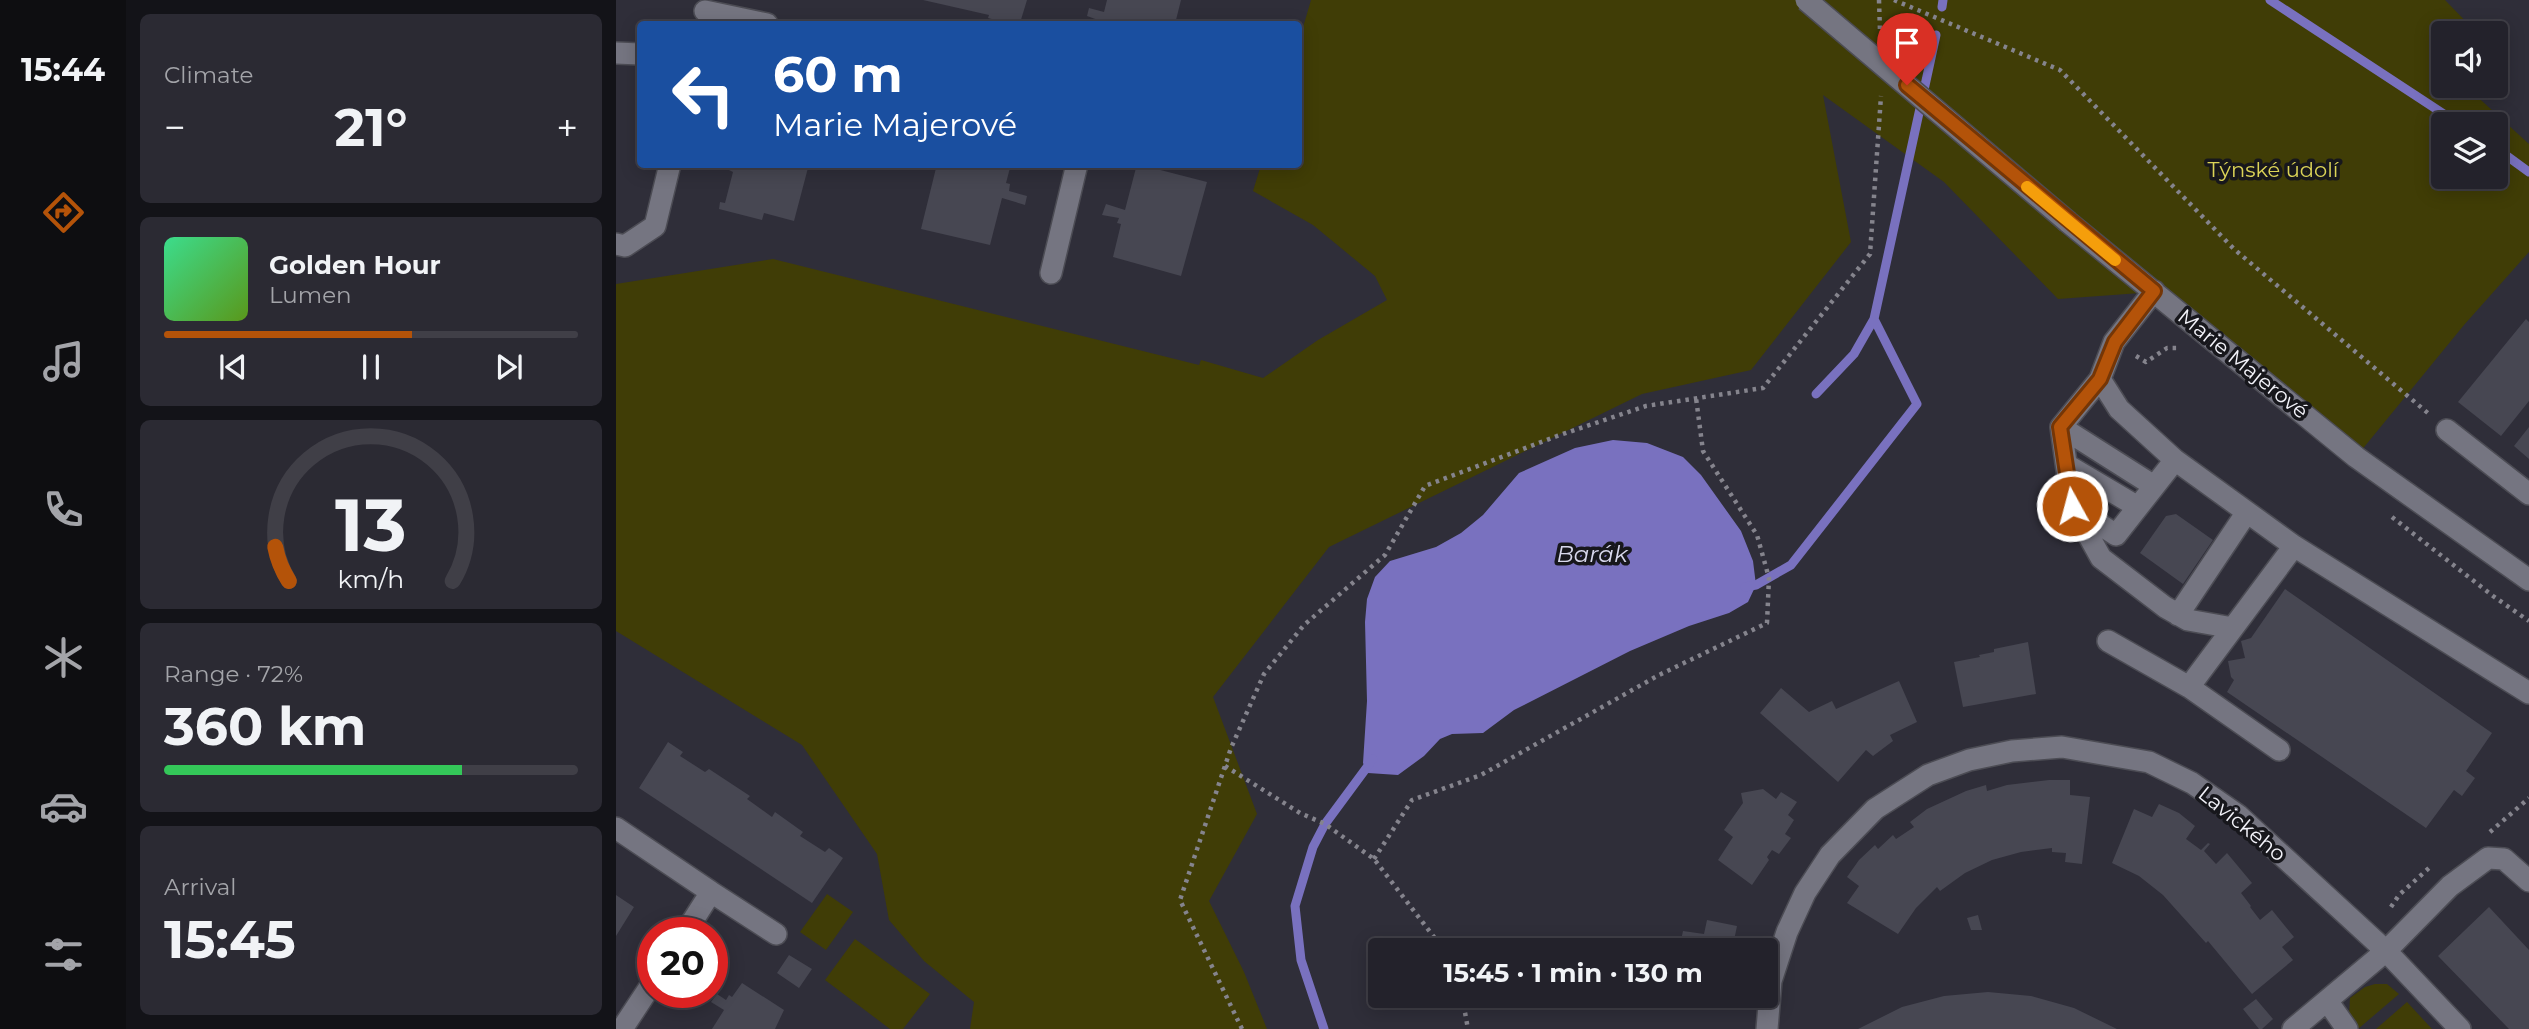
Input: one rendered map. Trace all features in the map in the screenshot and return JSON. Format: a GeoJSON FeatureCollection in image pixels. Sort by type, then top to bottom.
{"type":"FeatureCollection","features":[{"type":"Feature","properties":{"kind":"street","name":"Marie Majerové"},"geometry":{"type":"LineString","coordinates":[[1806,0],[2068,222],[2356,457],[2529,580]]}},
{"type":"Feature","properties":{"kind":"street"},"geometry":{"type":"LineString","coordinates":[[703,12],[751,21]]}},
{"type":"Feature","properties":{"kind":"street"},"geometry":{"type":"LineString","coordinates":[[616,53],[637,54]]}},
{"type":"Feature","properties":{"kind":"street"},"geometry":{"type":"LineString","coordinates":[[616,244],[625,246],[655,226],[669,168]]}},
{"type":"Feature","properties":{"kind":"street"},"geometry":{"type":"LineString","coordinates":[[1051,273],[1076,168]]}},
{"type":"Feature","properties":{"kind":"street"},"geometry":{"type":"LineString","coordinates":[[2060,427],[2100,379],[2115,342],[2154,291]]}},
{"type":"Feature","properties":{"kind":"street"},"geometry":{"type":"LineString","coordinates":[[2100,379],[2119,409],[2175,460],[2294,546],[2529,693]]}},
{"type":"Feature","properties":{"kind":"street"},"geometry":{"type":"LineString","coordinates":[[2060,427],[2072,506],[2101,558],[2178,615],[2188,620],[2233,628]]}},
{"type":"Feature","properties":{"kind":"street"},"geometry":{"type":"LineString","coordinates":[[2060,427],[2154,486]]}},
{"type":"Feature","properties":{"kind":"street"},"geometry":{"type":"LineString","coordinates":[[2447,430],[2529,494]]}},
{"type":"Feature","properties":{"kind":"street"},"geometry":{"type":"LineString","coordinates":[[2072,506],[2116,535],[2175,460]]}},
{"type":"Feature","properties":{"kind":"street"},"geometry":{"type":"LineString","coordinates":[[2067,464],[2138,507]]}},
{"type":"Feature","properties":{"kind":"street"},"geometry":{"type":"LineString","coordinates":[[2178,615],[2247,512]]}},
{"type":"Feature","properties":{"kind":"street"},"geometry":{"type":"LineString","coordinates":[[2189,687],[2294,546]]}},
{"type":"Feature","properties":{"kind":"street"},"geometry":{"type":"LineString","coordinates":[[2108,640],[2189,687],[2278,750]]}},
{"type":"Feature","properties":{"kind":"street","name":"Lavického"},"geometry":{"type":"LineString","coordinates":[[1767,1029],[1771,981],[1787,932],[1805,893],[1830,855],[1875,809],[1928,775],[1969,760],[2012,751],[2062,747],[2149,762],[2192,783],[2238,815],[2386,951],[2460,1029]]}},
{"type":"Feature","properties":{"kind":"street"},"geometry":{"type":"LineString","coordinates":[[616,828],[776,934]]}},
{"type":"Feature","properties":{"kind":"street"},"geometry":{"type":"LineString","coordinates":[[2293,1029],[2386,951],[2450,886],[2488,858],[2504,859],[2529,881]]}},
{"type":"Feature","properties":{"kind":"street"},"geometry":{"type":"LineString","coordinates":[[695,917],[711,892]]}},
{"type":"Feature","properties":{"kind":"street"},"geometry":{"type":"LineString","coordinates":[[2328,1002],[2347,1029]]}},
{"type":"Feature","properties":{"kind":"street"},"geometry":{"type":"LineString","coordinates":[[622,1029],[637,1006]]}},
{"type":"Feature","properties":{"kind":"path"},"geometry":{"type":"LineString","coordinates":[[1879,0],[1880,42]]}},
{"type":"Feature","properties":{"kind":"path"},"geometry":{"type":"LineString","coordinates":[[1894,0],[2060,70],[2235,249],[2447,430]]}},
{"type":"Feature","properties":{"kind":"path"},"geometry":{"type":"LineString","coordinates":[[1242,1029],[1180,900],[1225,766],[1264,674],[1304,625],[1385,555],[1425,486],[1646,406],[1763,388],[1870,254],[1881,83]]}},
{"type":"Feature","properties":{"kind":"path"},"geometry":{"type":"LineString","coordinates":[[1374,859],[1412,800],[1480,775],[1659,675],[1767,623],[1769,578],[1757,535],[1703,451],[1696,398]]}},
{"type":"Feature","properties":{"kind":"path"},"geometry":{"type":"LineString","coordinates":[[1225,766],[1300,813],[1325,824],[1374,859],[1435,938]]}},
{"type":"Feature","properties":{"kind":"path"},"geometry":{"type":"LineString","coordinates":[[1464,1008],[1468,1029]]}},
{"type":"Feature","properties":{"kind":"green space","name":"Týnské údolí"},"geometry":{"type":"Polygon","coordinates":[[[1311,0],[2445,0],[2465,21],[2431,21],[2431,98],[2479,98],[2494,112],[2431,112],[2431,189],[2508,189],[2508,125],[2529,144],[2529,252],[2464,325],[2356,457],[2154,292],[2058,299],[1944,182],[1823,95],[1851,242],[1751,370],[1642,394],[1329,547],[1213,697],[1257,814],[1209,901],[1244,972],[1267,1029],[970,1029],[974,1002],[924,961],[889,920],[877,854],[802,745],[616,631],[616,284],[773,259],[1199,365],[1201,360],[1263,378],[1318,340],[1387,300],[1375,276],[1313,225],[1253,191],[1260,168],[1302,168],[1302,31],[1311,0]]]}},
{"type":"Feature","properties":{"kind":"green space"},"geometry":{"type":"Polygon","coordinates":[[[827,894],[853,912],[826,950],[800,932],[827,894]]]}},
{"type":"Feature","properties":{"kind":"green space"},"geometry":{"type":"Polygon","coordinates":[[[855,939],[930,994],[903,1029],[890,1029],[825,980],[855,939]]]}},
{"type":"Feature","properties":{"kind":"green space"},"geometry":{"type":"Polygon","coordinates":[[[2387,984],[2399,994],[2358,1029],[2349,1015],[2350,998],[2365,987],[2387,984]]]}},
{"type":"Feature","properties":{"kind":"green space"},"geometry":{"type":"Polygon","coordinates":[[[2407,1002],[2432,1029],[2376,1029],[2407,1002]]]}},
{"type":"Feature","properties":{"kind":"water","name":"Barák"},"geometry":{"type":"Polygon","coordinates":[[[1613,440],[1647,443],[1683,457],[1701,475],[1741,531],[1753,561],[1756,585],[1748,602],[1729,613],[1689,626],[1630,651],[1514,710],[1483,733],[1452,734],[1440,739],[1424,756],[1398,775],[1368,773],[1363,763],[1367,701],[1365,622],[1367,599],[1375,577],[1390,561],[1436,547],[1461,533],[1483,515],[1519,473],[1575,448],[1613,440]]]}},
{"type":"Feature","properties":{"kind":"building"},"geometry":{"type":"Polygon","coordinates":[[[923,0],[1027,0],[1021,21],[999,21],[988,18],[989,15],[923,0]]]}},
{"type":"Feature","properties":{"kind":"building"},"geometry":{"type":"Polygon","coordinates":[[[1107,0],[1181,0],[1176,21],[1098,21],[1087,16],[1089,8],[1104,12],[1107,0]]]}},
{"type":"Feature","properties":{"kind":"building"},"geometry":{"type":"Polygon","coordinates":[[[808,168],[794,221],[764,213],[762,220],[719,209],[720,202],[725,203],[733,172],[729,170],[808,168]]]}},
{"type":"Feature","properties":{"kind":"building"},"geometry":{"type":"Polygon","coordinates":[[[936,168],[1010,168],[1006,183],[1010,184],[1009,191],[1027,196],[1025,205],[1002,198],[990,245],[921,229],[936,168]]]}},
{"type":"Feature","properties":{"kind":"building"},"geometry":{"type":"Polygon","coordinates":[[[1136,168],[1153,168],[1207,182],[1181,276],[1113,257],[1121,224],[1117,223],[1119,218],[1102,215],[1106,204],[1125,210],[1136,168]]]}},
{"type":"Feature","properties":{"kind":"building"},"geometry":{"type":"Polygon","coordinates":[[[2526,319],[2529,322],[2529,401],[2501,436],[2458,402],[2526,319]]]}},
{"type":"Feature","properties":{"kind":"building"},"geometry":{"type":"Polygon","coordinates":[[[2529,427],[2529,459],[2514,446],[2529,427]]]}},
{"type":"Feature","properties":{"kind":"building"},"geometry":{"type":"Polygon","coordinates":[[[2176,514],[2213,540],[2183,584],[2140,553],[2166,516],[2176,514]]]}},
{"type":"Feature","properties":{"kind":"building"},"geometry":{"type":"Polygon","coordinates":[[[2285,589],[2492,733],[2466,771],[2475,778],[2462,796],[2454,790],[2426,828],[2227,692],[2234,680],[2228,661],[2245,658],[2241,641],[2251,638],[2285,589]]]}},
{"type":"Feature","properties":{"kind":"building"},"geometry":{"type":"Polygon","coordinates":[[[2028,642],[2036,694],[1963,707],[1954,662],[1980,657],[1979,655],[1994,652],[1994,649],[2028,642]]]}},
{"type":"Feature","properties":{"kind":"building"},"geometry":{"type":"Polygon","coordinates":[[[1899,681],[1917,722],[1890,735],[1893,741],[1873,756],[1866,750],[1838,782],[1760,713],[1781,688],[1809,712],[1832,701],[1836,709],[1899,681]]]}},
{"type":"Feature","properties":{"kind":"building"},"geometry":{"type":"Polygon","coordinates":[[[668,742],[683,752],[680,756],[705,772],[709,769],[750,796],[747,799],[772,817],[775,812],[803,832],[800,836],[825,852],[829,848],[843,858],[812,903],[639,788],[668,742]]]}},
{"type":"Feature","properties":{"kind":"building"},"geometry":{"type":"Polygon","coordinates":[[[2070,780],[2070,795],[2090,797],[2082,864],[2065,862],[2066,853],[2052,852],[2052,848],[2021,852],[1992,860],[1965,873],[1940,891],[1937,887],[1916,908],[1898,934],[1847,903],[1859,886],[1847,877],[1859,860],[1875,845],[1878,849],[1893,835],[1896,839],[1914,827],[1910,822],[1927,809],[1986,785],[1987,791],[2007,785],[2070,780]]]}},
{"type":"Feature","properties":{"kind":"building"},"geometry":{"type":"Polygon","coordinates":[[[1763,789],[1776,799],[1781,792],[1797,802],[1788,815],[1794,820],[1785,834],[1791,838],[1779,854],[1772,850],[1767,857],[1769,860],[1752,885],[1718,860],[1733,837],[1724,830],[1743,803],[1741,793],[1763,789]]]}},
{"type":"Feature","properties":{"kind":"building"},"geometry":{"type":"Polygon","coordinates":[[[2159,804],[2179,813],[2195,826],[2186,839],[2201,850],[2210,844],[2204,851],[2216,864],[2227,853],[2252,883],[2241,893],[2260,920],[2272,910],[2294,937],[2282,947],[2293,960],[2252,994],[2208,941],[2206,943],[2163,895],[2139,876],[2112,863],[2134,809],[2152,817],[2159,804]]]}},
{"type":"Feature","properties":{"kind":"building"},"geometry":{"type":"Polygon","coordinates":[[[616,895],[634,907],[616,936],[616,895]]]}},
{"type":"Feature","properties":{"kind":"building"},"geometry":{"type":"Polygon","coordinates":[[[2489,907],[2529,950],[2529,1029],[2509,1029],[2438,956],[2489,907]]]}},
{"type":"Feature","properties":{"kind":"building"},"geometry":{"type":"Polygon","coordinates":[[[1978,915],[1982,930],[1971,930],[1967,918],[1978,915]]]}},
{"type":"Feature","properties":{"kind":"building"},"geometry":{"type":"Polygon","coordinates":[[[1707,920],[1737,926],[1734,938],[1682,938],[1683,931],[1704,934],[1707,920]]]}},
{"type":"Feature","properties":{"kind":"building"},"geometry":{"type":"Polygon","coordinates":[[[789,955],[812,969],[799,988],[777,973],[789,955]]]}},
{"type":"Feature","properties":{"kind":"building"},"geometry":{"type":"Polygon","coordinates":[[[742,983],[784,1010],[775,1029],[712,1029],[724,1010],[721,1008],[728,1008],[728,997],[732,997],[742,983]]]}},
{"type":"Feature","properties":{"kind":"building"},"geometry":{"type":"Polygon","coordinates":[[[1988,992],[2031,996],[2074,1008],[2117,1029],[1858,1029],[1902,1007],[1944,996],[1988,992]]]}},
{"type":"Feature","properties":{"kind":"building"},"geometry":{"type":"Polygon","coordinates":[[[2256,999],[2273,1019],[2262,1029],[2259,1029],[2243,1009],[2256,999]]]}},
{"type":"Feature","properties":{"kind":"waterway"},"geometry":{"type":"LineString","coordinates":[[1942,7],[1943,0]]}},
{"type":"Feature","properties":{"kind":"waterway"},"geometry":{"type":"LineString","coordinates":[[2270,0],[2441,112]]}},
{"type":"Feature","properties":{"kind":"waterway"},"geometry":{"type":"LineString","coordinates":[[1816,394],[1854,354],[1874,319],[1936,35]]}},
{"type":"Feature","properties":{"kind":"waterway"},"geometry":{"type":"LineString","coordinates":[[2508,157],[2529,172]]}},
{"type":"Feature","properties":{"kind":"waterway"},"geometry":{"type":"LineString","coordinates":[[1745,587],[1756,585],[1791,565],[1917,404],[1874,319]]}},
{"type":"Feature","properties":{"kind":"waterway"},"geometry":{"type":"LineString","coordinates":[[1324,1029],[1301,960],[1295,906],[1313,847],[1325,824],[1373,759]]}},
{"type":"Feature","properties":{"kind":"slow traffic"},"geometry":{"type":"LineString","coordinates":[[2027,187],[2115,260]]}},
{"type":"Feature","properties":{"kind":"route"},"geometry":{"type":"LineString","coordinates":[[1907,85],[2154,291],[2115,342],[2100,379],[2060,427],[2072,506]]}}]}
